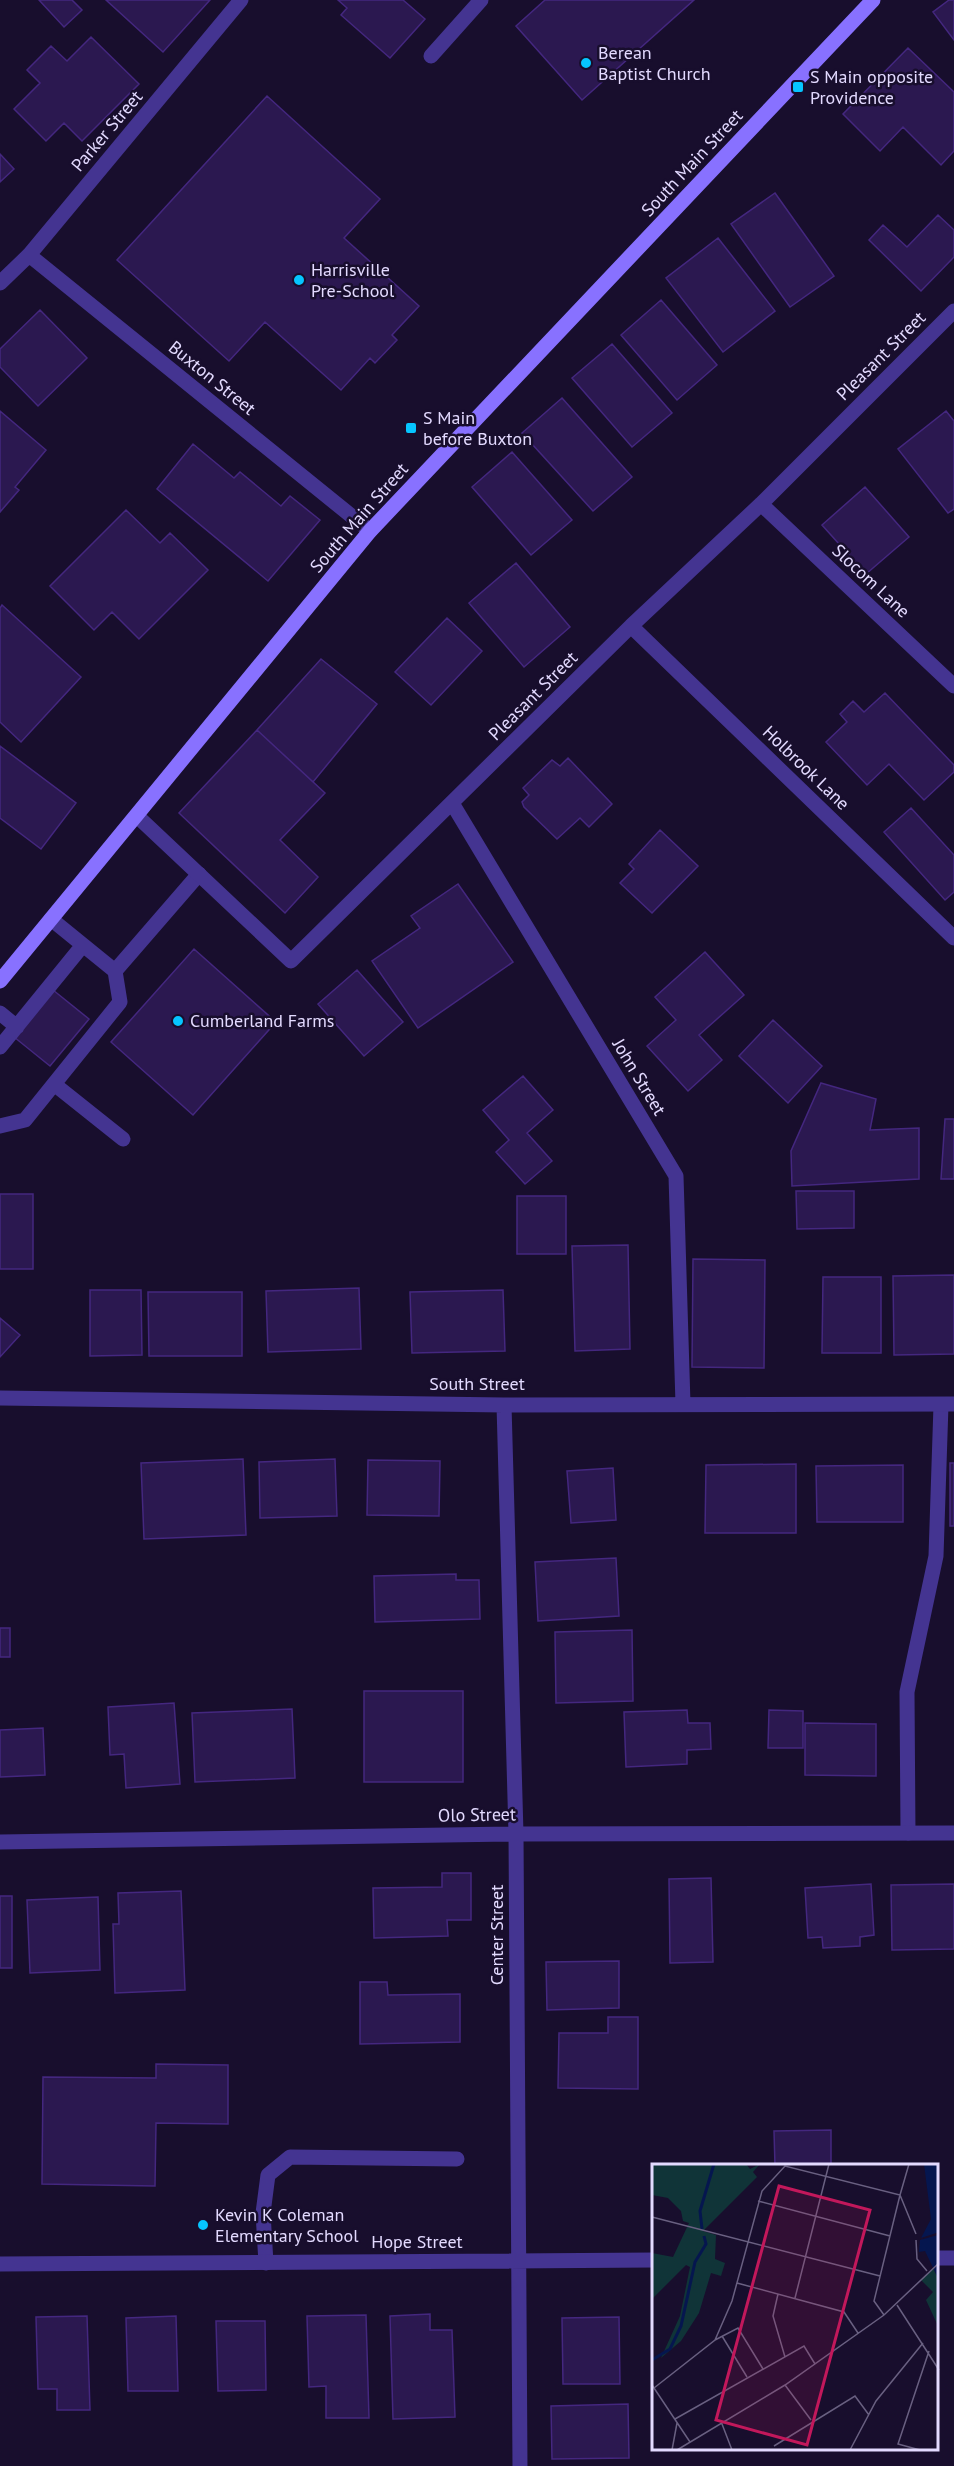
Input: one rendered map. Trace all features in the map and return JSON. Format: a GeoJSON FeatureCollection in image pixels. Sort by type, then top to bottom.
{"type":"FeatureCollection","features":[{"type":"Feature","properties":{"kind":"main road","name":"South Main Street"},"geometry":{"type":"LineString","coordinates":[[0,981],[370,531],[873,0]]}},
{"type":"Feature","properties":{"kind":"street","name":"Parker Street"},"geometry":{"type":"LineString","coordinates":[[0,283],[29,255],[241,0]]}},
{"type":"Feature","properties":{"kind":"street"},"geometry":{"type":"LineString","coordinates":[[431,56],[481,0]]}},
{"type":"Feature","properties":{"kind":"street","name":"Buxton Street"},"geometry":{"type":"LineString","coordinates":[[29,255],[370,531]]}},
{"type":"Feature","properties":{"kind":"street","name":"Pleasant Street"},"geometry":{"type":"LineString","coordinates":[[137,816],[291,961],[631,626],[762,504],[954,311]]}},
{"type":"Feature","properties":{"kind":"street","name":"Slocom Lane"},"geometry":{"type":"LineString","coordinates":[[762,504],[954,686]]}},
{"type":"Feature","properties":{"kind":"street","name":"Holbrook Lane"},"geometry":{"type":"LineString","coordinates":[[631,626],[954,938]]}},
{"type":"Feature","properties":{"kind":"street","name":"John Street"},"geometry":{"type":"LineString","coordinates":[[453,803],[676,1176],[683,1404]]}},
{"type":"Feature","properties":{"kind":"street"},"geometry":{"type":"LineString","coordinates":[[115,971],[199,874]]}},
{"type":"Feature","properties":{"kind":"street"},"geometry":{"type":"LineString","coordinates":[[0,1126],[25,1120],[120,1002],[115,971],[51,919]]}},
{"type":"Feature","properties":{"kind":"street"},"geometry":{"type":"LineString","coordinates":[[0,1047],[83,945]]}},
{"type":"Feature","properties":{"kind":"street"},"geometry":{"type":"LineString","coordinates":[[0,1013],[17,1027]]}},
{"type":"Feature","properties":{"kind":"street"},"geometry":{"type":"LineString","coordinates":[[54,1084],[123,1139]]}},
{"type":"Feature","properties":{"kind":"street","name":"South Street"},"geometry":{"type":"LineString","coordinates":[[0,1398],[504,1404],[947,1405]]}},
{"type":"Feature","properties":{"kind":"street","name":"Center Street"},"geometry":{"type":"LineString","coordinates":[[504,1404],[516,1834],[520,2466]]}},
{"type":"Feature","properties":{"kind":"street"},"geometry":{"type":"LineString","coordinates":[[908,1833],[908,1692],[936,1556],[947,1405]]}},
{"type":"Feature","properties":{"kind":"street","name":"Olo Street"},"geometry":{"type":"LineString","coordinates":[[0,1842],[516,1834],[954,1833]]}},
{"type":"Feature","properties":{"kind":"street"},"geometry":{"type":"LineString","coordinates":[[266,2263],[263,2213],[268,2175],[290,2157],[457,2159]]}},
{"type":"Feature","properties":{"kind":"street","name":"Hope Street"},"geometry":{"type":"LineString","coordinates":[[0,2264],[652,2260]]}},
{"type":"Feature","properties":{"kind":"building"},"geometry":{"type":"Polygon","coordinates":[[[39,0],[72,0],[82,10],[64,27],[39,0]]]}},
{"type":"Feature","properties":{"kind":"building"},"geometry":{"type":"Polygon","coordinates":[[[106,0],[210,0],[163,52],[106,0]]]}},
{"type":"Feature","properties":{"kind":"building"},"geometry":{"type":"Polygon","coordinates":[[[338,0],[403,0],[425,19],[390,58],[341,15],[347,8],[338,0]]]}},
{"type":"Feature","properties":{"kind":"building","name":"Berean Baptist Church"},"geometry":{"type":"Polygon","coordinates":[[[545,0],[694,0],[582,100],[516,26],[545,0]]]}},
{"type":"Feature","properties":{"kind":"building"},"geometry":{"type":"Polygon","coordinates":[[[949,0],[954,0],[954,40],[933,12],[949,0]]]}},
{"type":"Feature","properties":{"kind":"building"},"geometry":{"type":"Polygon","coordinates":[[[91,37],[139,84],[82,141],[64,123],[46,141],[14,109],[40,83],[27,70],[51,46],[67,61],[91,37]]]}},
{"type":"Feature","properties":{"kind":"building"},"geometry":{"type":"Polygon","coordinates":[[[908,48],[954,92],[954,151],[941,165],[903,127],[880,151],[843,114],[908,48]]]}},
{"type":"Feature","properties":{"kind":"building"},"geometry":{"type":"Polygon","coordinates":[[[267,96],[380,199],[344,238],[419,306],[392,335],[397,340],[375,363],[370,358],[341,390],[265,322],[229,361],[117,260],[267,96]]]}},
{"type":"Feature","properties":{"kind":"building"},"geometry":{"type":"Polygon","coordinates":[[[0,154],[14,169],[0,182],[0,154]]]}},
{"type":"Feature","properties":{"kind":"building"},"geometry":{"type":"Polygon","coordinates":[[[775,193],[834,276],[790,307],[731,224],[775,193]]]}},
{"type":"Feature","properties":{"kind":"building"},"geometry":{"type":"Polygon","coordinates":[[[938,215],[954,230],[954,257],[921,291],[869,240],[883,225],[907,247],[938,215]]]}},
{"type":"Feature","properties":{"kind":"building"},"geometry":{"type":"Polygon","coordinates":[[[718,238],[775,311],[723,352],[666,278],[718,238]]]}},
{"type":"Feature","properties":{"kind":"building"},"geometry":{"type":"Polygon","coordinates":[[[661,300],[717,365],[677,400],[621,335],[661,300]]]}},
{"type":"Feature","properties":{"kind":"building"},"geometry":{"type":"Polygon","coordinates":[[[40,310],[87,358],[38,406],[0,367],[0,349],[40,310]]]}},
{"type":"Feature","properties":{"kind":"building"},"geometry":{"type":"Polygon","coordinates":[[[612,344],[672,413],[632,447],[572,378],[612,344]]]}},
{"type":"Feature","properties":{"kind":"building"},"geometry":{"type":"Polygon","coordinates":[[[562,398],[632,477],[593,511],[522,433],[562,398]]]}},
{"type":"Feature","properties":{"kind":"building"},"geometry":{"type":"Polygon","coordinates":[[[0,411],[46,450],[15,487],[19,490],[0,512],[0,411]]]}},
{"type":"Feature","properties":{"kind":"building"},"geometry":{"type":"Polygon","coordinates":[[[946,411],[954,421],[954,509],[948,513],[898,449],[946,411]]]}},
{"type":"Feature","properties":{"kind":"building"},"geometry":{"type":"Polygon","coordinates":[[[193,444],[234,478],[240,472],[281,506],[290,496],[320,520],[268,581],[157,489],[193,444]]]}},
{"type":"Feature","properties":{"kind":"building"},"geometry":{"type":"Polygon","coordinates":[[[512,452],[572,520],[531,555],[472,487],[512,452]]]}},
{"type":"Feature","properties":{"kind":"building"},"geometry":{"type":"Polygon","coordinates":[[[865,487],[909,537],[866,574],[822,525],[865,487]]]}},
{"type":"Feature","properties":{"kind":"building"},"geometry":{"type":"Polygon","coordinates":[[[126,510],[160,543],[170,533],[208,570],[139,639],[112,612],[94,630],[50,586],[126,510]]]}},
{"type":"Feature","properties":{"kind":"building"},"geometry":{"type":"Polygon","coordinates":[[[516,563],[570,627],[524,667],[469,603],[516,563]]]}},
{"type":"Feature","properties":{"kind":"building"},"geometry":{"type":"Polygon","coordinates":[[[2,605],[81,677],[21,742],[0,722],[0,608],[2,605]]]}},
{"type":"Feature","properties":{"kind":"building"},"geometry":{"type":"Polygon","coordinates":[[[447,618],[482,651],[431,705],[395,672],[447,618]]]}},
{"type":"Feature","properties":{"kind":"building"},"geometry":{"type":"Polygon","coordinates":[[[321,659],[377,704],[313,782],[257,730],[321,659]]]}},
{"type":"Feature","properties":{"kind":"building"},"geometry":{"type":"Polygon","coordinates":[[[885,693],[954,765],[954,772],[924,800],[889,764],[867,785],[826,742],[847,722],[840,714],[853,701],[864,712],[885,693]]]}},
{"type":"Feature","properties":{"kind":"building"},"geometry":{"type":"Polygon","coordinates":[[[257,730],[325,793],[280,840],[318,877],[285,913],[179,813],[257,730]]]}},
{"type":"Feature","properties":{"kind":"building"},"geometry":{"type":"Polygon","coordinates":[[[0,746],[76,803],[41,849],[0,818],[0,746]]]}},
{"type":"Feature","properties":{"kind":"building"},"geometry":{"type":"Polygon","coordinates":[[[568,758],[612,804],[589,827],[580,818],[557,839],[524,807],[522,802],[529,795],[523,788],[552,760],[560,766],[568,758]]]}},
{"type":"Feature","properties":{"kind":"building"},"geometry":{"type":"Polygon","coordinates":[[[911,808],[954,855],[954,892],[945,900],[884,832],[911,808]]]}},
{"type":"Feature","properties":{"kind":"building"},"geometry":{"type":"Polygon","coordinates":[[[660,830],[698,866],[652,913],[620,883],[634,869],[629,864],[660,830]]]}},
{"type":"Feature","properties":{"kind":"building"},"geometry":{"type":"Polygon","coordinates":[[[458,884],[513,962],[418,1028],[372,961],[420,928],[411,916],[458,884]]]}},
{"type":"Feature","properties":{"kind":"building"},"geometry":{"type":"Polygon","coordinates":[[[194,949],[276,1022],[193,1115],[111,1042],[194,949]]]}},
{"type":"Feature","properties":{"kind":"building"},"geometry":{"type":"Polygon","coordinates":[[[705,952],[744,995],[699,1035],[722,1060],[688,1091],[647,1046],[676,1020],[655,997],[705,952]]]}},
{"type":"Feature","properties":{"kind":"building"},"geometry":{"type":"Polygon","coordinates":[[[357,970],[403,1022],[364,1056],[318,1004],[357,970]]]}},
{"type":"Feature","properties":{"kind":"building"},"geometry":{"type":"Polygon","coordinates":[[[53,990],[89,1019],[50,1066],[14,1037],[53,990]]]}},
{"type":"Feature","properties":{"kind":"building"},"geometry":{"type":"Polygon","coordinates":[[[773,1020],[822,1066],[788,1103],[739,1056],[773,1020]]]}},
{"type":"Feature","properties":{"kind":"building"},"geometry":{"type":"Polygon","coordinates":[[[523,1076],[553,1110],[527,1133],[552,1161],[525,1184],[496,1152],[509,1140],[483,1110],[523,1076]]]}},
{"type":"Feature","properties":{"kind":"building"},"geometry":{"type":"Polygon","coordinates":[[[821,1083],[876,1099],[870,1130],[919,1128],[919,1179],[792,1186],[791,1151],[821,1083]]]}},
{"type":"Feature","properties":{"kind":"building"},"geometry":{"type":"Polygon","coordinates":[[[945,1119],[954,1119],[954,1179],[941,1179],[945,1119]]]}},
{"type":"Feature","properties":{"kind":"building"},"geometry":{"type":"Polygon","coordinates":[[[796,1191],[854,1191],[854,1228],[797,1229],[796,1191]]]}},
{"type":"Feature","properties":{"kind":"building"},"geometry":{"type":"Polygon","coordinates":[[[0,1194],[33,1194],[33,1269],[0,1269],[0,1194]]]}},
{"type":"Feature","properties":{"kind":"building"},"geometry":{"type":"Polygon","coordinates":[[[517,1196],[566,1196],[566,1254],[517,1254],[517,1196]]]}},
{"type":"Feature","properties":{"kind":"building"},"geometry":{"type":"Polygon","coordinates":[[[628,1245],[630,1349],[575,1351],[572,1246],[628,1245]]]}},
{"type":"Feature","properties":{"kind":"building"},"geometry":{"type":"Polygon","coordinates":[[[693,1259],[765,1260],[764,1368],[692,1367],[693,1259]]]}},
{"type":"Feature","properties":{"kind":"building"},"geometry":{"type":"Polygon","coordinates":[[[954,1275],[954,1354],[894,1355],[893,1276],[954,1275]]]}},
{"type":"Feature","properties":{"kind":"building"},"geometry":{"type":"Polygon","coordinates":[[[823,1277],[881,1277],[881,1353],[822,1353],[823,1277]]]}},
{"type":"Feature","properties":{"kind":"building"},"geometry":{"type":"Polygon","coordinates":[[[359,1288],[361,1349],[268,1352],[266,1291],[359,1288]]]}},
{"type":"Feature","properties":{"kind":"building"},"geometry":{"type":"Polygon","coordinates":[[[90,1290],[141,1290],[142,1355],[90,1356],[90,1290]]]}},
{"type":"Feature","properties":{"kind":"building"},"geometry":{"type":"Polygon","coordinates":[[[503,1290],[505,1351],[412,1353],[410,1292],[503,1290]]]}},
{"type":"Feature","properties":{"kind":"building"},"geometry":{"type":"Polygon","coordinates":[[[148,1292],[242,1292],[242,1356],[149,1356],[148,1292]]]}},
{"type":"Feature","properties":{"kind":"building"},"geometry":{"type":"Polygon","coordinates":[[[0,1318],[20,1335],[0,1357],[0,1318]]]}},
{"type":"Feature","properties":{"kind":"building"},"geometry":{"type":"Polygon","coordinates":[[[243,1459],[246,1535],[144,1539],[141,1463],[243,1459]]]}},
{"type":"Feature","properties":{"kind":"building"},"geometry":{"type":"Polygon","coordinates":[[[335,1459],[337,1516],[260,1518],[259,1462],[335,1459]]]}},
{"type":"Feature","properties":{"kind":"building"},"geometry":{"type":"Polygon","coordinates":[[[368,1460],[440,1461],[439,1516],[367,1515],[368,1460]]]}},
{"type":"Feature","properties":{"kind":"building"},"geometry":{"type":"Polygon","coordinates":[[[950,1463],[954,1463],[954,1526],[950,1526],[950,1463]]]}},
{"type":"Feature","properties":{"kind":"building"},"geometry":{"type":"Polygon","coordinates":[[[796,1464],[796,1533],[705,1533],[706,1465],[796,1464]]]}},
{"type":"Feature","properties":{"kind":"building"},"geometry":{"type":"Polygon","coordinates":[[[903,1465],[903,1522],[817,1522],[816,1466],[903,1465]]]}},
{"type":"Feature","properties":{"kind":"building"},"geometry":{"type":"Polygon","coordinates":[[[613,1468],[616,1520],[571,1523],[567,1471],[613,1468]]]}},
{"type":"Feature","properties":{"kind":"building"},"geometry":{"type":"Polygon","coordinates":[[[616,1558],[619,1616],[538,1621],[535,1562],[616,1558]]]}},
{"type":"Feature","properties":{"kind":"building"},"geometry":{"type":"Polygon","coordinates":[[[456,1574],[456,1580],[479,1580],[480,1619],[375,1622],[374,1576],[456,1574]]]}},
{"type":"Feature","properties":{"kind":"building"},"geometry":{"type":"Polygon","coordinates":[[[0,1628],[10,1628],[10,1657],[0,1657],[0,1628]]]}},
{"type":"Feature","properties":{"kind":"building"},"geometry":{"type":"Polygon","coordinates":[[[632,1630],[633,1701],[556,1703],[555,1632],[632,1630]]]}},
{"type":"Feature","properties":{"kind":"building"},"geometry":{"type":"Polygon","coordinates":[[[364,1691],[463,1691],[463,1782],[364,1782],[364,1691]]]}},
{"type":"Feature","properties":{"kind":"building"},"geometry":{"type":"Polygon","coordinates":[[[174,1703],[180,1784],[126,1788],[124,1754],[110,1755],[108,1707],[174,1703]]]}},
{"type":"Feature","properties":{"kind":"building"},"geometry":{"type":"Polygon","coordinates":[[[292,1709],[295,1778],[195,1782],[192,1713],[292,1709]]]}},
{"type":"Feature","properties":{"kind":"building"},"geometry":{"type":"Polygon","coordinates":[[[687,1710],[688,1723],[710,1723],[711,1749],[687,1750],[687,1764],[626,1767],[624,1712],[687,1710]]]}},
{"type":"Feature","properties":{"kind":"building"},"geometry":{"type":"Polygon","coordinates":[[[769,1710],[803,1711],[803,1748],[768,1748],[769,1710]]]}},
{"type":"Feature","properties":{"kind":"building"},"geometry":{"type":"Polygon","coordinates":[[[805,1723],[876,1724],[876,1776],[805,1775],[805,1723]]]}},
{"type":"Feature","properties":{"kind":"building"},"geometry":{"type":"Polygon","coordinates":[[[43,1728],[45,1775],[0,1777],[0,1730],[43,1728]]]}},
{"type":"Feature","properties":{"kind":"building"},"geometry":{"type":"Polygon","coordinates":[[[442,1873],[471,1873],[471,1920],[447,1920],[448,1936],[374,1938],[373,1888],[442,1887],[442,1873]]]}},
{"type":"Feature","properties":{"kind":"building"},"geometry":{"type":"Polygon","coordinates":[[[711,1878],[713,1962],[670,1963],[669,1879],[711,1878]]]}},
{"type":"Feature","properties":{"kind":"building"},"geometry":{"type":"Polygon","coordinates":[[[871,1884],[874,1935],[860,1937],[860,1946],[823,1948],[822,1937],[808,1938],[805,1888],[871,1884]]]}},
{"type":"Feature","properties":{"kind":"building"},"geometry":{"type":"Polygon","coordinates":[[[954,1884],[954,1949],[892,1950],[891,1885],[954,1884]]]}},
{"type":"Feature","properties":{"kind":"building"},"geometry":{"type":"Polygon","coordinates":[[[181,1891],[185,1990],[115,1993],[113,1924],[119,1924],[118,1893],[181,1891]]]}},
{"type":"Feature","properties":{"kind":"building"},"geometry":{"type":"Polygon","coordinates":[[[0,1896],[12,1896],[12,1968],[0,1968],[0,1896]]]}},
{"type":"Feature","properties":{"kind":"building"},"geometry":{"type":"Polygon","coordinates":[[[98,1897],[100,1970],[30,1973],[27,1900],[98,1897]]]}},
{"type":"Feature","properties":{"kind":"building"},"geometry":{"type":"Polygon","coordinates":[[[619,1961],[619,2008],[547,2010],[546,1962],[619,1961]]]}},
{"type":"Feature","properties":{"kind":"building"},"geometry":{"type":"Polygon","coordinates":[[[360,1982],[387,1982],[388,1995],[460,1994],[460,2042],[360,2044],[360,1982]]]}},
{"type":"Feature","properties":{"kind":"building"},"geometry":{"type":"Polygon","coordinates":[[[608,2017],[638,2017],[638,2089],[558,2088],[559,2033],[608,2033],[608,2017]]]}},
{"type":"Feature","properties":{"kind":"building"},"geometry":{"type":"Polygon","coordinates":[[[156,2064],[228,2065],[228,2124],[156,2123],[155,2186],[42,2184],[43,2077],[156,2078],[156,2064]]]}},
{"type":"Feature","properties":{"kind":"building"},"geometry":{"type":"Polygon","coordinates":[[[831,2130],[831,2164],[775,2164],[774,2131],[831,2130]]]}},
{"type":"Feature","properties":{"kind":"building"},"geometry":{"type":"Polygon","coordinates":[[[430,2314],[430,2330],[452,2330],[455,2417],[393,2419],[390,2316],[430,2314]]]}},
{"type":"Feature","properties":{"kind":"building"},"geometry":{"type":"Polygon","coordinates":[[[366,2315],[369,2418],[326,2418],[326,2386],[309,2387],[307,2316],[366,2315]]]}},
{"type":"Feature","properties":{"kind":"building"},"geometry":{"type":"Polygon","coordinates":[[[87,2316],[90,2410],[57,2410],[57,2389],[38,2389],[36,2317],[87,2316]]]}},
{"type":"Feature","properties":{"kind":"building"},"geometry":{"type":"Polygon","coordinates":[[[176,2316],[178,2391],[128,2391],[126,2318],[176,2316]]]}},
{"type":"Feature","properties":{"kind":"building"},"geometry":{"type":"Polygon","coordinates":[[[619,2317],[620,2384],[563,2384],[562,2318],[619,2317]]]}},
{"type":"Feature","properties":{"kind":"building"},"geometry":{"type":"Polygon","coordinates":[[[216,2321],[265,2321],[266,2390],[218,2391],[216,2321]]]}},
{"type":"Feature","properties":{"kind":"building"},"geometry":{"type":"Polygon","coordinates":[[[628,2404],[629,2458],[552,2459],[551,2406],[628,2404]]]}},
{"type":"Feature","properties":{"kind":"place","name":"Berean Baptist Church"},"geometry":{"type":"Point","coordinates":[586,63]}},
{"type":"Feature","properties":{"kind":"place","name":"S Main opposite Providence"},"geometry":{"type":"Point","coordinates":[798,87]}},
{"type":"Feature","properties":{"kind":"place","name":"Harrisville Pre-School"},"geometry":{"type":"Point","coordinates":[299,280]}},
{"type":"Feature","properties":{"kind":"place","name":"S Main before Buxton"},"geometry":{"type":"Point","coordinates":[411,428]}},
{"type":"Feature","properties":{"kind":"place","name":"Cumberland Farms"},"geometry":{"type":"Point","coordinates":[178,1021]}},
{"type":"Feature","properties":{"kind":"place","name":"Kevin K Coleman Elementary School"},"geometry":{"type":"Point","coordinates":[203,2225]}}]}
